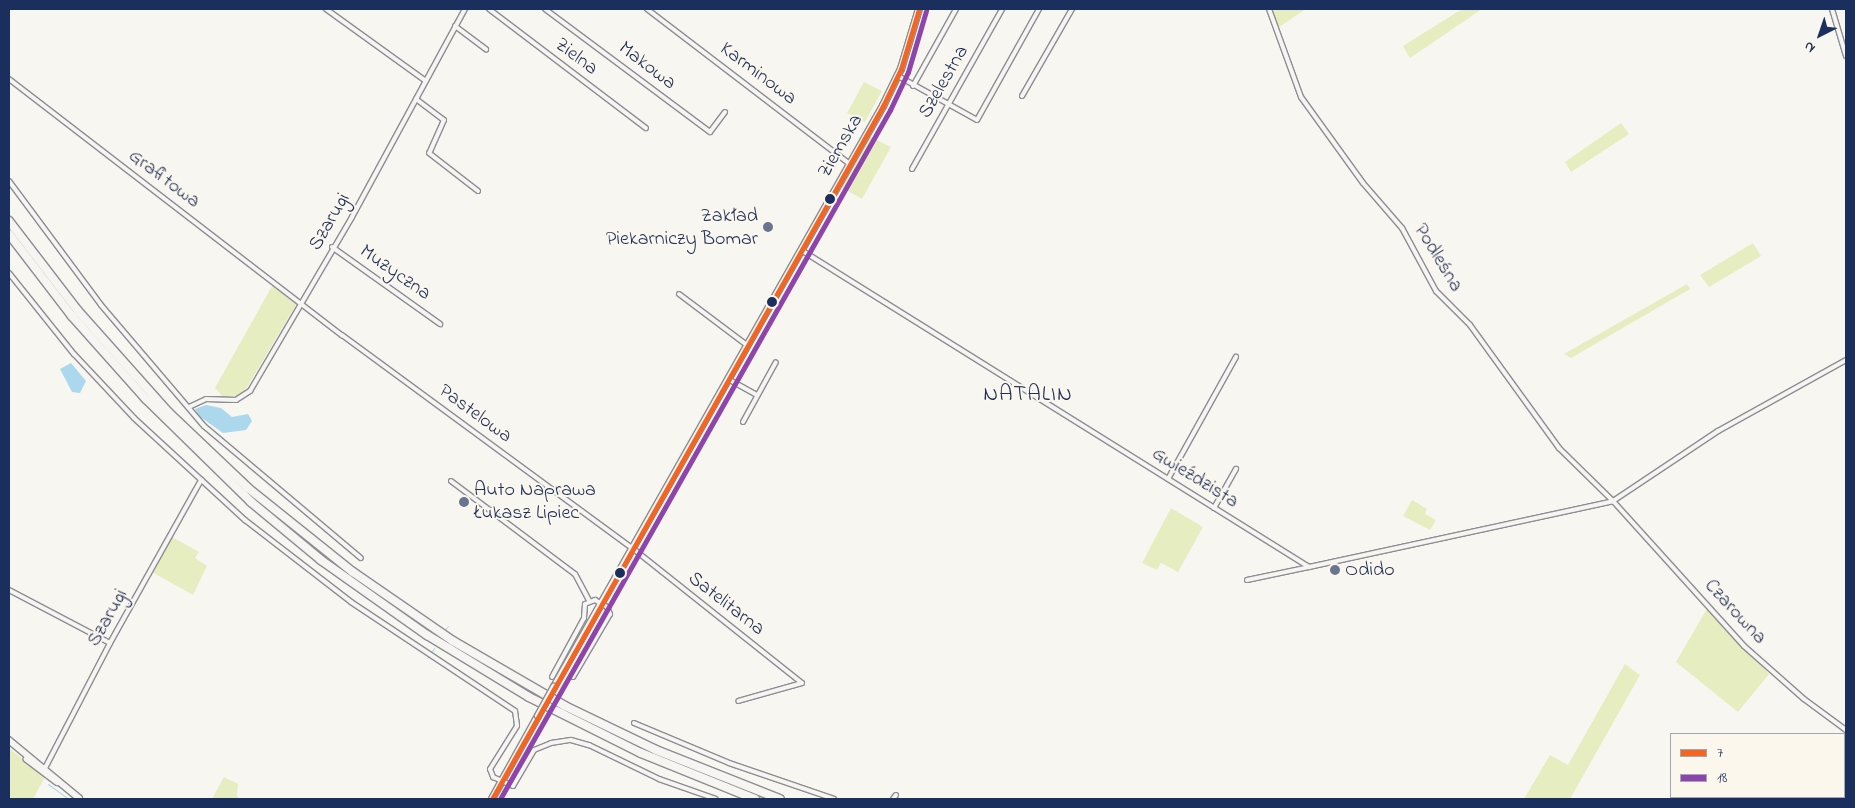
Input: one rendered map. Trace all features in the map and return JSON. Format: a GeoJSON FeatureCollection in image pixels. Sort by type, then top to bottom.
{"type":"FeatureCollection","features":[{"type":"Feature","properties":{"kind":"highway"},"geometry":{"type":"LineString","coordinates":[[9,221],[78,311],[168,412],[254,492],[348,569],[462,647],[565,706],[656,750],[780,799]]}},
{"type":"Feature","properties":{"kind":"highway"},"geometry":{"type":"LineString","coordinates":[[9,234],[77,322],[146,399],[251,502],[321,560],[427,635],[529,697],[641,753],[755,799]]}},
{"type":"Feature","properties":{"kind":"street"},"geometry":{"type":"LineString","coordinates":[[326,9],[426,81]]}},
{"type":"Feature","properties":{"kind":"street","name":"Szarugi"},"geometry":{"type":"LineString","coordinates":[[189,407],[206,399],[236,400],[246,394],[301,303],[465,9]]}},
{"type":"Feature","properties":{"kind":"street","name":"Zielna"},"geometry":{"type":"LineString","coordinates":[[489,9],[646,128]]}},
{"type":"Feature","properties":{"kind":"street","name":"Makowa"},"geometry":{"type":"LineString","coordinates":[[545,9],[710,132],[725,112]]}},
{"type":"Feature","properties":{"kind":"street","name":"Karminowa"},"geometry":{"type":"LineString","coordinates":[[647,9],[850,164]]}},
{"type":"Feature","properties":{"kind":"street","name":"Ziemska"},"geometry":{"type":"LineString","coordinates":[[492,799],[898,76],[919,9]]}},
{"type":"Feature","properties":{"kind":"street"},"geometry":{"type":"LineString","coordinates":[[913,86],[956,9]]}},
{"type":"Feature","properties":{"kind":"street","name":"Szelestna"},"geometry":{"type":"LineString","coordinates":[[912,169],[1002,9]]}},
{"type":"Feature","properties":{"kind":"street"},"geometry":{"type":"LineString","coordinates":[[898,76],[977,120],[1039,9]]}},
{"type":"Feature","properties":{"kind":"street"},"geometry":{"type":"LineString","coordinates":[[1022,96],[1072,9]]}},
{"type":"Feature","properties":{"kind":"street","name":"Podleśna"},"geometry":{"type":"LineString","coordinates":[[1269,9],[1301,97],[1364,183],[1403,228],[1436,291],[1470,324],[1559,448],[1613,501]]}},
{"type":"Feature","properties":{"kind":"street"},"geometry":{"type":"LineString","coordinates":[[1832,9],[1846,56]]}},
{"type":"Feature","properties":{"kind":"street"},"geometry":{"type":"LineString","coordinates":[[455,26],[486,49]]}},
{"type":"Feature","properties":{"kind":"street","name":"Grafitowa"},"geometry":{"type":"LineString","coordinates":[[9,79],[301,303]]}},
{"type":"Feature","properties":{"kind":"street"},"geometry":{"type":"LineString","coordinates":[[416,99],[444,120],[429,153],[478,191]]}},
{"type":"Feature","properties":{"kind":"street"},"geometry":{"type":"LineString","coordinates":[[9,181],[101,305],[224,445],[361,558]]}},
{"type":"Feature","properties":{"kind":"street","name":"Muzyczna"},"geometry":{"type":"LineString","coordinates":[[332,248],[380,278],[440,324]]}},
{"type":"Feature","properties":{"kind":"street","name":"Gwieździsta"},"geometry":{"type":"LineString","coordinates":[[801,250],[1310,567]]}},
{"type":"Feature","properties":{"kind":"street"},"geometry":{"type":"LineString","coordinates":[[9,273],[74,354],[146,430],[245,520],[341,595],[515,711],[517,726],[490,769],[491,776],[501,782],[515,785],[534,750],[551,743],[571,740],[589,745],[659,779],[716,799]]}},
{"type":"Feature","properties":{"kind":"street"},"geometry":{"type":"LineString","coordinates":[[679,294],[747,345]]}},
{"type":"Feature","properties":{"kind":"street","name":"Pastelowa"},"geometry":{"type":"LineString","coordinates":[[301,303],[632,549]]}},
{"type":"Feature","properties":{"kind":"street"},"geometry":{"type":"LineString","coordinates":[[1168,479],[1236,357]]}},
{"type":"Feature","properties":{"kind":"street"},"geometry":{"type":"LineString","coordinates":[[1247,580],[1613,501],[1718,431],[1846,360]]}},
{"type":"Feature","properties":{"kind":"street"},"geometry":{"type":"LineString","coordinates":[[743,422],[776,362]]}},
{"type":"Feature","properties":{"kind":"street"},"geometry":{"type":"LineString","coordinates":[[728,378],[758,395]]}},
{"type":"Feature","properties":{"kind":"street"},"geometry":{"type":"LineString","coordinates":[[1214,508],[1236,469]]}},
{"type":"Feature","properties":{"kind":"street","name":"Szarugi"},"geometry":{"type":"LineString","coordinates":[[44,770],[110,643],[202,480]]}},
{"type":"Feature","properties":{"kind":"street"},"geometry":{"type":"LineString","coordinates":[[451,481],[575,574],[589,600],[601,603],[610,614],[573,677]]}},
{"type":"Feature","properties":{"kind":"street","name":"Czarowna"},"geometry":{"type":"LineString","coordinates":[[1613,501],[1744,646],[1784,682],[1846,730]]}},
{"type":"Feature","properties":{"kind":"street","name":"Satelitarna"},"geometry":{"type":"LineString","coordinates":[[632,549],[802,683],[738,701]]}},
{"type":"Feature","properties":{"kind":"street"},"geometry":{"type":"LineString","coordinates":[[9,590],[110,643]]}},
{"type":"Feature","properties":{"kind":"street"},"geometry":{"type":"LineString","coordinates":[[552,677],[584,618],[585,604],[589,600]]}},
{"type":"Feature","properties":{"kind":"street"},"geometry":{"type":"LineString","coordinates":[[634,723],[729,763],[834,799]]}},
{"type":"Feature","properties":{"kind":"street"},"geometry":{"type":"LineString","coordinates":[[9,740],[80,799]]}},
{"type":"Feature","properties":{"kind":"street"},"geometry":{"type":"LineString","coordinates":[[9,744],[44,770]]}},
{"type":"Feature","properties":{"kind":"street"},"geometry":{"type":"LineString","coordinates":[[893,799],[896,795]]}},
{"type":"Feature","properties":{"kind":"green space"},"geometry":{"type":"Polygon","coordinates":[[[1272,9],[1306,9],[1279,27],[1272,9]]]}},
{"type":"Feature","properties":{"kind":"green space"},"geometry":{"type":"Polygon","coordinates":[[[1462,9],[1482,9],[1410,58],[1403,46],[1462,9]]]}},
{"type":"Feature","properties":{"kind":"green space"},"geometry":{"type":"Polygon","coordinates":[[[864,82],[882,91],[865,122],[847,113],[864,82]]]}},
{"type":"Feature","properties":{"kind":"green space"},"geometry":{"type":"Polygon","coordinates":[[[1621,123],[1629,134],[1571,172],[1565,162],[1621,123]]]}},
{"type":"Feature","properties":{"kind":"green space"},"geometry":{"type":"Polygon","coordinates":[[[869,136],[891,147],[862,199],[841,187],[869,136]]]}},
{"type":"Feature","properties":{"kind":"green space"},"geometry":{"type":"Polygon","coordinates":[[[1753,243],[1761,256],[1709,287],[1700,275],[1753,243]]]}},
{"type":"Feature","properties":{"kind":"green space"},"geometry":{"type":"Polygon","coordinates":[[[35,261],[210,456],[386,599],[510,679],[575,714],[574,717],[508,681],[417,625],[341,570],[263,507],[162,412],[102,347],[33,263],[35,261]]]}},
{"type":"Feature","properties":{"kind":"green space"},"geometry":{"type":"Polygon","coordinates":[[[1687,284],[1690,289],[1571,358],[1564,354],[1687,284]]]}},
{"type":"Feature","properties":{"kind":"green space"},"geometry":{"type":"Polygon","coordinates":[[[272,286],[297,303],[243,394],[225,399],[215,388],[272,286]]]}},
{"type":"Feature","properties":{"kind":"green space"},"geometry":{"type":"Polygon","coordinates":[[[1412,500],[1427,509],[1425,514],[1436,520],[1430,530],[1403,516],[1412,500]]]}},
{"type":"Feature","properties":{"kind":"green space"},"geometry":{"type":"Polygon","coordinates":[[[1171,508],[1203,527],[1178,572],[1161,563],[1157,570],[1142,563],[1171,508]]]}},
{"type":"Feature","properties":{"kind":"green space"},"geometry":{"type":"Polygon","coordinates":[[[172,537],[199,552],[195,558],[207,566],[193,595],[152,572],[172,537]]]}},
{"type":"Feature","properties":{"kind":"green space"},"geometry":{"type":"Polygon","coordinates":[[[1708,607],[1769,674],[1738,712],[1676,662],[1708,607]]]}},
{"type":"Feature","properties":{"kind":"green space"},"geometry":{"type":"Polygon","coordinates":[[[1625,664],[1640,675],[1570,799],[1524,799],[1550,755],[1568,765],[1625,664]]]}},
{"type":"Feature","properties":{"kind":"green space"},"geometry":{"type":"Polygon","coordinates":[[[628,740],[773,799],[738,790],[627,743],[628,740]]]}},
{"type":"Feature","properties":{"kind":"green space"},"geometry":{"type":"Polygon","coordinates":[[[9,748],[45,777],[33,799],[9,799],[9,748]]]}},
{"type":"Feature","properties":{"kind":"green space"},"geometry":{"type":"Polygon","coordinates":[[[224,777],[238,784],[237,796],[240,799],[212,799],[224,777]]]}},
{"type":"Feature","properties":{"kind":"water"},"geometry":{"type":"Polygon","coordinates":[[[71,363],[86,381],[80,393],[72,392],[60,369],[71,363]]]}},
{"type":"Feature","properties":{"kind":"water"},"geometry":{"type":"Polygon","coordinates":[[[206,405],[221,408],[232,417],[248,414],[252,421],[246,430],[223,433],[199,416],[195,409],[206,405]]]}},
{"type":"Feature","properties":{"kind":"waterway"},"geometry":{"type":"LineString","coordinates":[[445,630],[448,626]]}},
{"type":"Feature","properties":{"kind":"waterway"},"geometry":{"type":"LineString","coordinates":[[48,784],[69,799]]}},
{"type":"Feature","properties":{"kind":"transit line","name":"7"},"geometry":{"type":"LineString","coordinates":[[492,799],[883,106],[901,69],[919,9]]}},
{"type":"Feature","properties":{"kind":"transit line","name":"18"},"geometry":{"type":"LineString","coordinates":[[500,799],[890,110],[908,72],[926,11]]}},
{"type":"Feature","properties":{"kind":"place","name":"Zakład Piekarniczy Bomar"},"geometry":{"type":"Point","coordinates":[768,227]}},
{"type":"Feature","properties":{"kind":"place","name":"Auto Naprawa Łukasz Lipiec"},"geometry":{"type":"Point","coordinates":[464,502]}},
{"type":"Feature","properties":{"kind":"place","name":"Odido"},"geometry":{"type":"Point","coordinates":[1335,570]}},
{"type":"Feature","properties":{"kind":"district","name":"NATALIN"},"geometry":{"type":"Point","coordinates":[1028,396]}}]}
